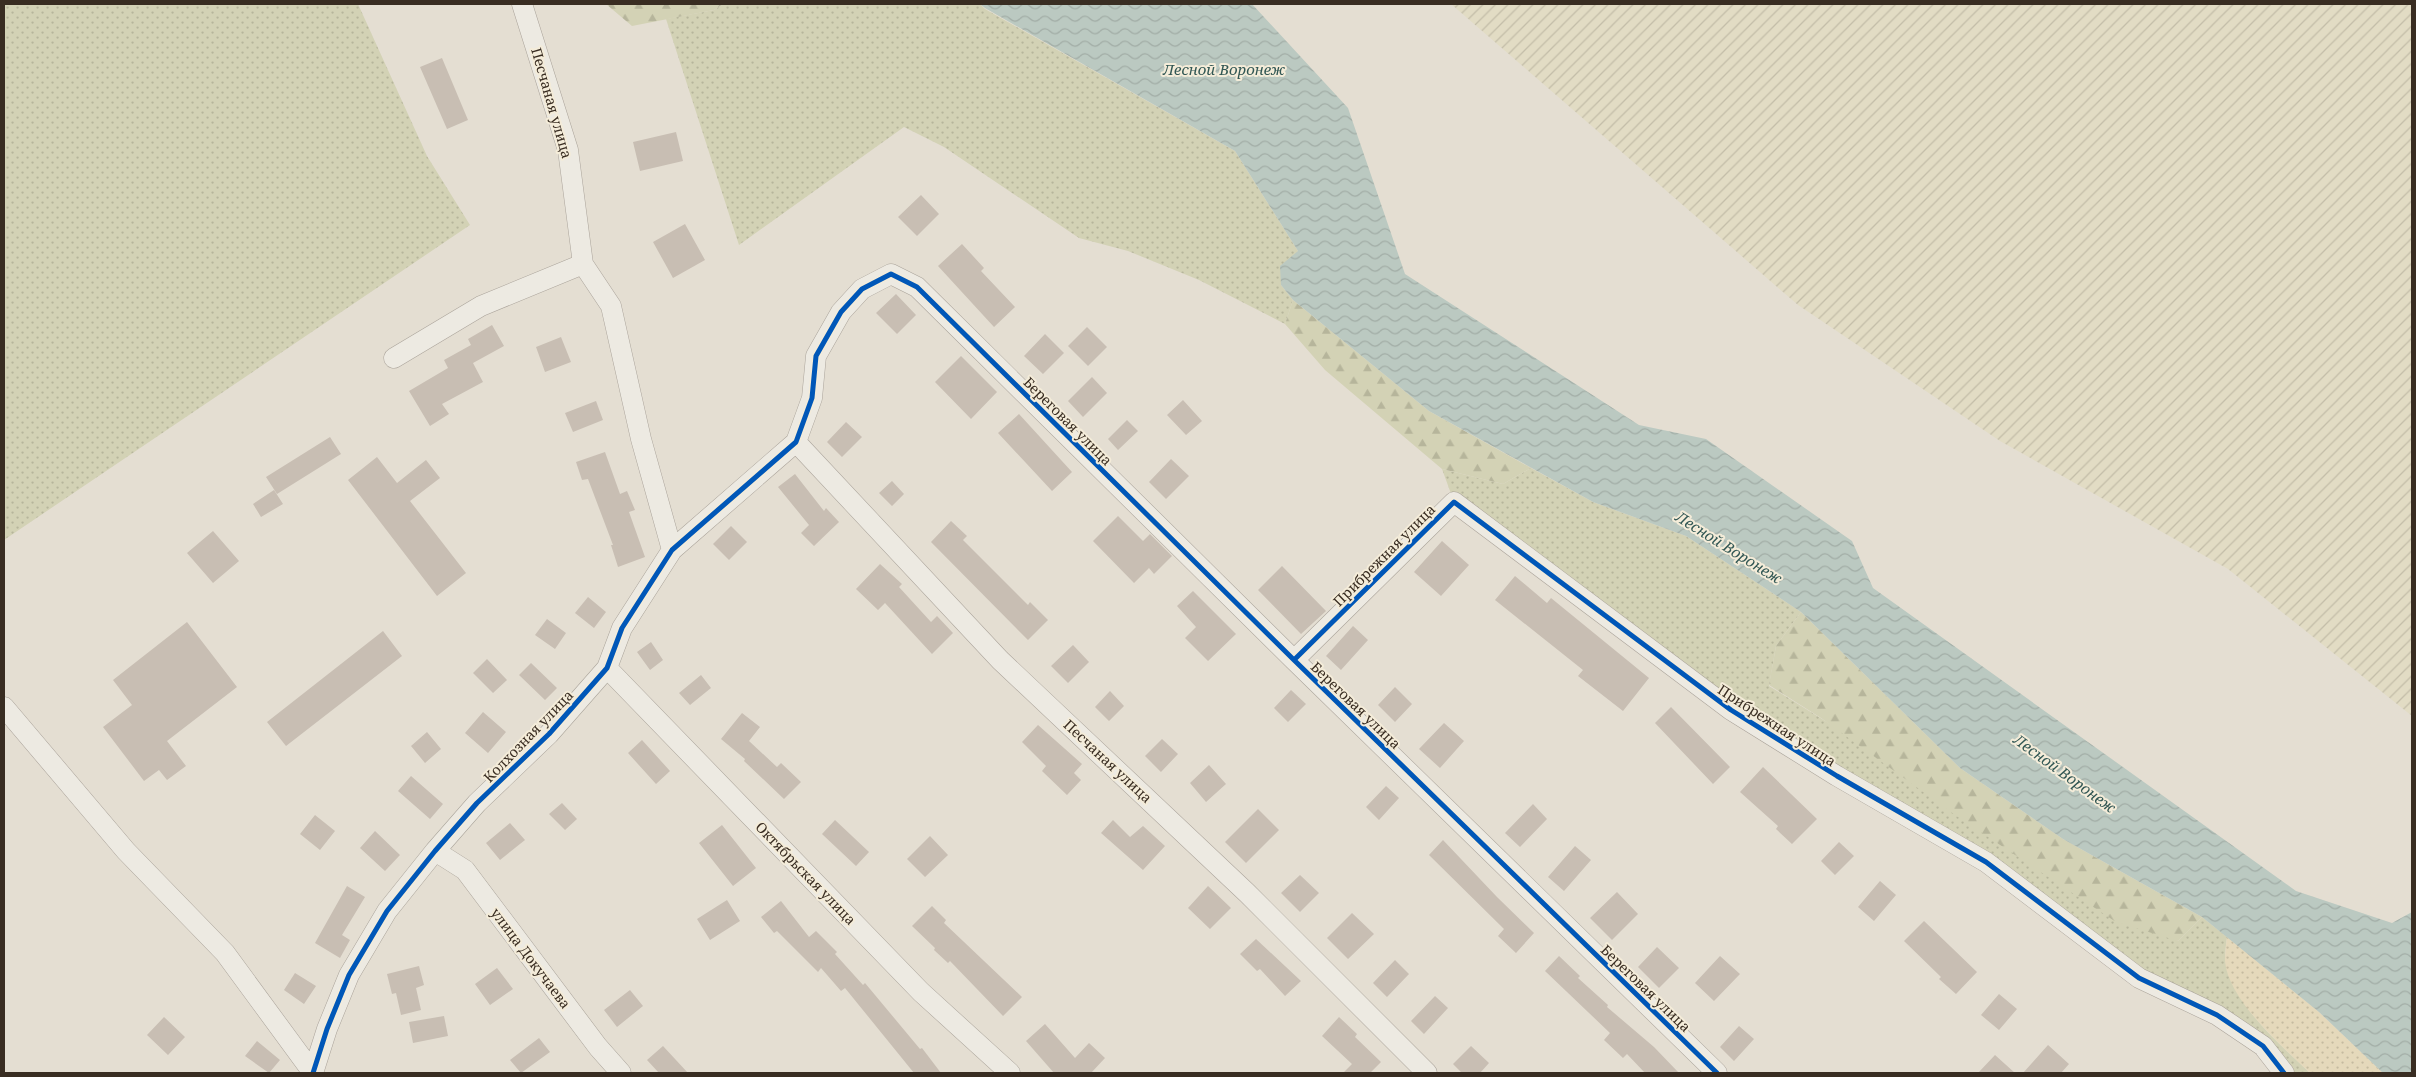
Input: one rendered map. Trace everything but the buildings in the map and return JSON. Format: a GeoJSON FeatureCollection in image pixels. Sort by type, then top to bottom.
{"type":"FeatureCollection","features":[{"type":"Feature","properties":{"kind":"street","name":"Песчаная улица"},"geometry":{"type":"LineString","coordinates":[[522,4],[568,150],[583,264]]}},
{"type":"Feature","properties":{"kind":"street"},"geometry":{"type":"LineString","coordinates":[[394,358],[481,306],[583,264],[611,306],[641,439],[672,550]]}},
{"type":"Feature","properties":{"kind":"street","name":"Береговая улица"},"geometry":{"type":"LineString","coordinates":[[796,442],[812,398],[816,356],[840,312],[862,289],[891,274],[917,287],[1294,660],[1717,1073]]}},
{"type":"Feature","properties":{"kind":"street","name":"Песчаная улица"},"geometry":{"type":"LineString","coordinates":[[796,442],[1000,660],[1247,893],[1428,1073]]}},
{"type":"Feature","properties":{"kind":"street","name":"Колхозная улица"},"geometry":{"type":"LineString","coordinates":[[313,1073],[327,1029],[349,975],[387,911],[435,851],[477,803],[549,734],[607,668],[622,628],[672,550],[796,442]]}},
{"type":"Feature","properties":{"kind":"street","name":"Прибрежная улица"},"geometry":{"type":"LineString","coordinates":[[1294,660],[1454,502],[1731,710],[1837,776],[1986,862],[2139,978],[2217,1015],[2263,1046],[2284,1073]]}},
{"type":"Feature","properties":{"kind":"street","name":"Октябрьская улица"},"geometry":{"type":"LineString","coordinates":[[607,668],[921,992],[1010,1073]]}},
{"type":"Feature","properties":{"kind":"street"},"geometry":{"type":"LineString","coordinates":[[6,711],[126,850],[225,952],[313,1073]]}},
{"type":"Feature","properties":{"kind":"street","name":"улица Докучаева"},"geometry":{"type":"LineString","coordinates":[[435,851],[465,870],[598,1046],[621,1073]]}},
{"type":"Feature","properties":{"kind":"shaded area"},"geometry":{"type":"Polygon","coordinates":[[[1451,4],[2412,4],[2412,716],[2228,569],[2000,441],[1798,305],[1451,4]]]}},
{"type":"Feature","properties":{"kind":"green space"},"geometry":{"type":"Polygon","coordinates":[[[4,4],[358,4],[427,156],[470,225],[4,540],[4,4]]]}},
{"type":"Feature","properties":{"kind":"green space"},"geometry":{"type":"Polygon","coordinates":[[[606,4],[723,4],[714,10],[632,26],[606,4]]]}},
{"type":"Feature","properties":{"kind":"green space"},"geometry":{"type":"Polygon","coordinates":[[[723,4],[980,4],[985,9],[1235,151],[1298,251],[1281,285],[1293,300],[1285,324],[1199,280],[1128,251],[1079,238],[944,147],[904,127],[739,245],[666,19],[714,10],[723,4]]]}},
{"type":"Feature","properties":{"kind":"green space"},"geometry":{"type":"Polygon","coordinates":[[[1293,300],[1429,411],[1531,468],[1503,484],[1442,469],[1325,370],[1285,324],[1293,300]]]}},
{"type":"Feature","properties":{"kind":"green space"},"geometry":{"type":"Polygon","coordinates":[[[1531,468],[1593,502],[1686,536],[1801,612],[1776,646],[1769,686],[2178,941],[2202,917],[2227,937],[2226,964],[2232,981],[2249,1011],[2310,1073],[2284,1073],[2263,1046],[2139,978],[1986,862],[1837,776],[1454,502],[1442,469],[1503,484],[1531,468]]]}},
{"type":"Feature","properties":{"kind":"green space"},"geometry":{"type":"Polygon","coordinates":[[[1801,612],[1960,768],[2063,839],[2202,917],[2178,941],[2116,922],[1955,815],[1821,718],[1769,685],[1776,646],[1801,612]]]}},
{"type":"Feature","properties":{"kind":"sand"},"geometry":{"type":"Polygon","coordinates":[[[2227,937],[2319,1012],[2383,1073],[2310,1073],[2258,1022],[2236,991],[2228,976],[2225,961],[2227,937]]]}},
{"type":"Feature","properties":{"kind":"water","name":"Лесной Воронеж"},"geometry":{"type":"Polygon","coordinates":[[[980,4],[1252,4],[1348,108],[1405,274],[1639,425],[1706,439],[1852,541],[1873,588],[2296,891],[2392,923],[2412,912],[2412,1073],[2383,1073],[2319,1012],[2202,917],[2063,839],[1960,768],[1801,612],[1686,536],[1593,502],[1429,411],[1293,300],[1281,285],[1280,266],[1298,251],[1235,151],[980,4]]]}},
{"type":"Feature","properties":{"kind":"cycle path"},"geometry":{"type":"LineString","coordinates":[[313,1073],[327,1029],[349,975],[387,911],[435,851],[477,803],[549,734],[607,668],[622,628],[672,550],[796,442],[812,398],[816,356],[841,312],[862,289],[891,274],[917,287],[1294,660],[1717,1073]]}},
{"type":"Feature","properties":{"kind":"cycle path"},"geometry":{"type":"LineString","coordinates":[[1294,660],[1454,502],[1731,710],[1837,776],[1986,862],[2139,978],[2217,1015],[2263,1046],[2284,1073]]}}]}
